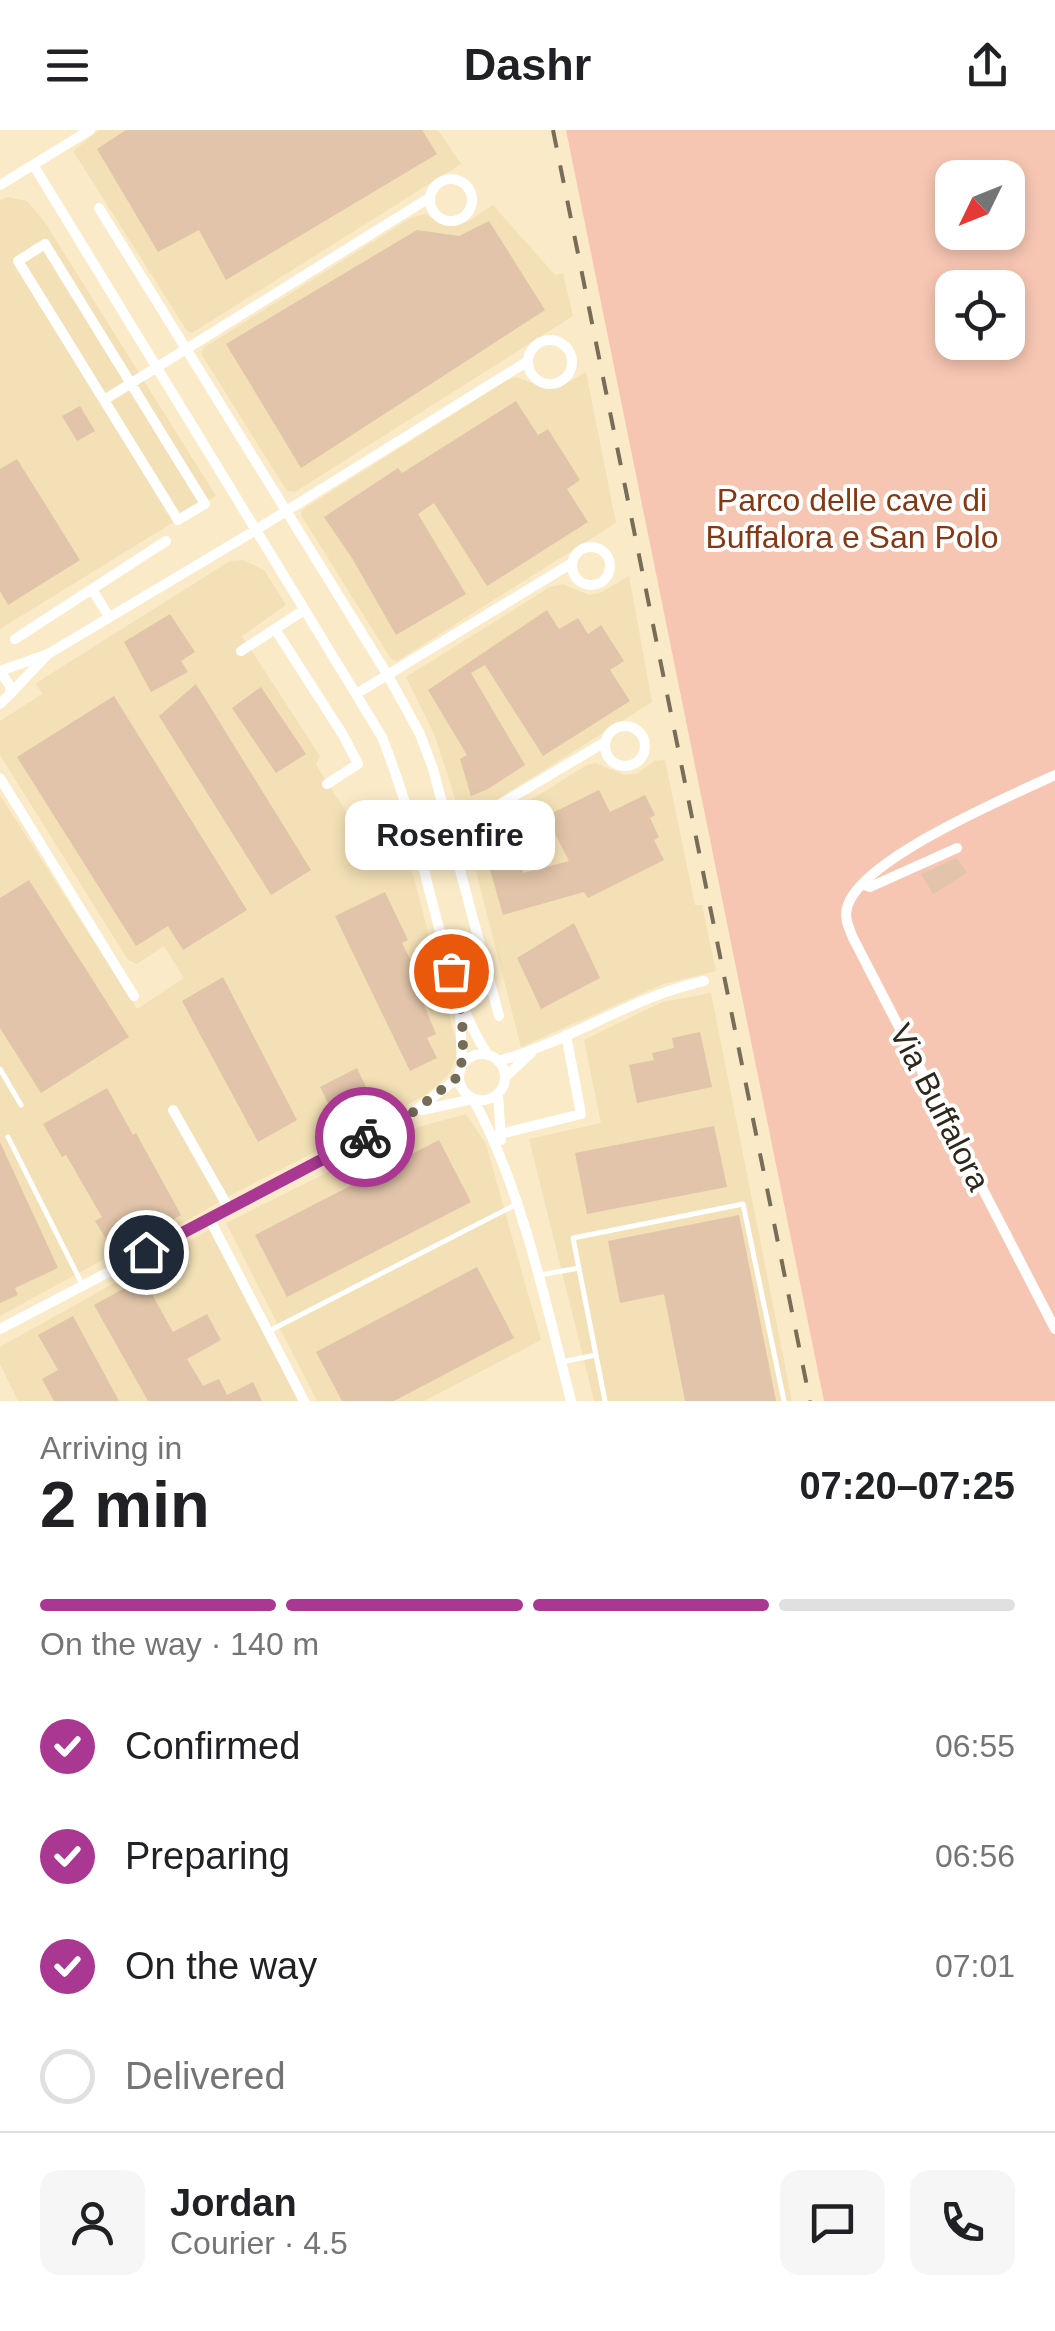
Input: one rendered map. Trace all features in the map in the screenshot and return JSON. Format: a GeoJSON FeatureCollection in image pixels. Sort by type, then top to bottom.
{"type":"FeatureCollection","features":[{"type":"Feature","properties":{"kind":"street"},"geometry":{"type":"LineString","coordinates":[[0,185],[90,130]]}},
{"type":"Feature","properties":{"kind":"street"},"geometry":{"type":"LineString","coordinates":[[34,166],[382,737],[408,810],[458,994],[475,1035],[505,1077]]}},
{"type":"Feature","properties":{"kind":"street"},"geometry":{"type":"LineString","coordinates":[[104,400],[429,198],[435,185],[455,178],[468,186],[472,200],[468,213],[450,222],[437,217],[429,198]]}},
{"type":"Feature","properties":{"kind":"street"},"geometry":{"type":"LineString","coordinates":[[99,208],[420,734],[448,821],[499,1016]]}},
{"type":"Feature","properties":{"kind":"street"},"geometry":{"type":"LineString","coordinates":[[44,244],[205,504],[178,520],[104,400],[18,261],[44,244]]}},
{"type":"Feature","properties":{"kind":"street"},"geometry":{"type":"LineString","coordinates":[[10,694],[6,677],[0,671],[48,654],[254,532],[528,361],[539,342],[554,340],[567,348],[572,362],[568,376],[549,384],[532,374],[528,361]]}},
{"type":"Feature","properties":{"kind":"street"},"geometry":{"type":"LineString","coordinates":[[15,639],[166,541]]}},
{"type":"Feature","properties":{"kind":"street"},"geometry":{"type":"LineString","coordinates":[[356,694],[572,562]]}},
{"type":"Feature","properties":{"kind":"street"},"geometry":{"type":"LineString","coordinates":[[92,589],[109,617]]}},
{"type":"Feature","properties":{"kind":"street"},"geometry":{"type":"LineString","coordinates":[[241,651],[304,610]]}},
{"type":"Feature","properties":{"kind":"street"},"geometry":{"type":"LineString","coordinates":[[275,629],[358,764],[326,784]]}},
{"type":"Feature","properties":{"kind":"street"},"geometry":{"type":"LineString","coordinates":[[0,704],[48,654]]}},
{"type":"Feature","properties":{"kind":"street"},"geometry":{"type":"LineString","coordinates":[[414,831],[498,804],[605,742],[612,731],[630,726],[644,739],[644,752],[630,766],[617,764],[608,755],[605,742]]}},
{"type":"Feature","properties":{"kind":"street"},"geometry":{"type":"LineString","coordinates":[[862,884],[881,866],[956,822],[1055,775]]}},
{"type":"Feature","properties":{"kind":"street"},"geometry":{"type":"LineString","coordinates":[[0,778],[134,996]]}},
{"type":"Feature","properties":{"kind":"street"},"geometry":{"type":"LineString","coordinates":[[376,832],[408,810]]}},
{"type":"Feature","properties":{"kind":"street"},"geometry":{"type":"LineString","coordinates":[[862,884],[870,886],[957,848]]}},
{"type":"Feature","properties":{"kind":"street","name":"Via Buffalora"},"geometry":{"type":"LineString","coordinates":[[862,884],[847,906],[853,938],[1055,1329]]}},
{"type":"Feature","properties":{"kind":"street"},"geometry":{"type":"LineString","coordinates":[[444,948],[478,938]]}},
{"type":"Feature","properties":{"kind":"street"},"geometry":{"type":"LineString","coordinates":[[506,1175],[498,1094],[505,1077],[532,1052],[566,1035],[648,996],[704,981]]}},
{"type":"Feature","properties":{"kind":"street"},"geometry":{"type":"LineString","coordinates":[[458,994],[463,1090],[473,1098],[489,1127],[506,1175],[571,1401]]}},
{"type":"Feature","properties":{"kind":"street"},"geometry":{"type":"LineString","coordinates":[[500,1134],[581,1114],[566,1035]]}},
{"type":"Feature","properties":{"kind":"street"},"geometry":{"type":"LineString","coordinates":[[0,1330],[412,1113],[473,1056],[493,1058],[532,1052]]}},
{"type":"Feature","properties":{"kind":"street"},"geometry":{"type":"LineString","coordinates":[[412,1113],[473,1098],[486,1100],[498,1094]]}},
{"type":"Feature","properties":{"kind":"street"},"geometry":{"type":"LineString","coordinates":[[173,1110],[228,1208]]}},
{"type":"Feature","properties":{"kind":"street"},"geometry":{"type":"LineString","coordinates":[[209,1218],[304,1401]]}},
{"type":"Feature","properties":{"kind":"lane"},"geometry":{"type":"LineString","coordinates":[[0,1069],[21,1106]]}},
{"type":"Feature","properties":{"kind":"lane"},"geometry":{"type":"LineString","coordinates":[[8,1137],[83,1286]]}},
{"type":"Feature","properties":{"kind":"lane"},"geometry":{"type":"LineString","coordinates":[[605,1401],[573,1238],[743,1204],[784,1401]]}},
{"type":"Feature","properties":{"kind":"lane"},"geometry":{"type":"LineString","coordinates":[[269,1331],[516,1205]]}},
{"type":"Feature","properties":{"kind":"lane"},"geometry":{"type":"LineString","coordinates":[[538,1276],[579,1268]]}},
{"type":"Feature","properties":{"kind":"lane"},"geometry":{"type":"LineString","coordinates":[[561,1362],[596,1355]]}},
{"type":"Feature","properties":{"kind":"shaded area"},"geometry":{"type":"Polygon","coordinates":[[[99,130],[438,130],[461,164],[192,333],[187,331],[73,151],[99,130]]]}},
{"type":"Feature","properties":{"kind":"shaded area"},"geometry":{"type":"Polygon","coordinates":[[[7,197],[27,201],[44,221],[216,496],[0,629],[0,200],[7,197]]]}},
{"type":"Feature","properties":{"kind":"shaded area"},"geometry":{"type":"Polygon","coordinates":[[[493,205],[555,275],[563,273],[573,316],[295,492],[287,491],[202,355],[203,348],[411,218],[425,214],[445,225],[456,225],[493,205]]]}},
{"type":"Feature","properties":{"kind":"shaded area"},"geometry":{"type":"Polygon","coordinates":[[[586,372],[616,523],[397,661],[391,659],[301,515],[302,510],[506,381],[516,377],[548,389],[558,388],[586,372]]]}},
{"type":"Feature","properties":{"kind":"shaded area"},"geometry":{"type":"Polygon","coordinates":[[[243,560],[264,570],[286,605],[242,636],[320,756],[316,765],[377,860],[405,843],[456,1041],[456,1058],[450,1073],[426,1095],[231,1195],[115,1263],[110,1256],[0,1316],[0,795],[137,1009],[184,978],[164,946],[137,964],[128,960],[0,755],[0,721],[42,694],[36,683],[230,561],[243,560]]]}},
{"type":"Feature","properties":{"kind":"shaded area"},"geometry":{"type":"Polygon","coordinates":[[[629,576],[652,702],[494,801],[462,812],[435,736],[406,677],[550,587],[563,584],[589,595],[629,576]]]}},
{"type":"Feature","properties":{"kind":"shaded area"},"geometry":{"type":"Polygon","coordinates":[[[665,760],[695,905],[702,905],[716,971],[663,984],[521,1047],[466,832],[500,819],[587,765],[596,763],[624,775],[636,774],[654,761],[665,760]]]}},
{"type":"Feature","properties":{"kind":"shaded area"},"geometry":{"type":"Polygon","coordinates":[[[711,993],[792,1401],[594,1401],[529,1139],[601,1123],[584,1040],[662,1002],[711,993]]]}},
{"type":"Feature","properties":{"kind":"shaded area"},"geometry":{"type":"Polygon","coordinates":[[[466,1114],[486,1144],[541,1340],[424,1401],[317,1401],[226,1223],[418,1127],[466,1114]]]}},
{"type":"Feature","properties":{"kind":"shaded area"},"geometry":{"type":"Polygon","coordinates":[[[209,1230],[298,1401],[18,1401],[0,1364],[0,1347],[209,1230]]]}},
{"type":"Feature","properties":{"kind":"green space","name":"Parco delle cave di Buffalora e San Polo"},"geometry":{"type":"Polygon","coordinates":[[[566,130],[1055,130],[1055,1401],[824,1401],[566,130]]]}},
{"type":"Feature","properties":{"kind":"building"},"geometry":{"type":"Polygon","coordinates":[[[126,130],[422,130],[437,154],[226,280],[199,230],[158,252],[97,149],[126,130]]]}},
{"type":"Feature","properties":{"kind":"building"},"geometry":{"type":"Polygon","coordinates":[[[489,221],[545,310],[301,468],[226,344],[417,230],[459,236],[489,221]]]}},
{"type":"Feature","properties":{"kind":"building"},"geometry":{"type":"Polygon","coordinates":[[[516,401],[538,435],[548,429],[580,480],[567,489],[588,522],[487,586],[434,503],[418,514],[466,594],[396,635],[324,517],[398,468],[402,473],[516,401]]]}},
{"type":"Feature","properties":{"kind":"building"},"geometry":{"type":"Polygon","coordinates":[[[80,406],[95,431],[77,441],[62,416],[80,406]]]}},
{"type":"Feature","properties":{"kind":"building"},"geometry":{"type":"Polygon","coordinates":[[[17,459],[80,560],[8,605],[0,591],[0,469],[17,459]]]}},
{"type":"Feature","properties":{"kind":"building"},"geometry":{"type":"Polygon","coordinates":[[[547,610],[559,629],[578,618],[588,634],[601,625],[624,661],[610,670],[630,701],[543,756],[485,665],[471,673],[525,765],[471,796],[460,759],[467,755],[428,690],[547,610]]]}},
{"type":"Feature","properties":{"kind":"building"},"geometry":{"type":"Polygon","coordinates":[[[170,614],[195,652],[181,661],[188,672],[151,692],[124,642],[170,614]]]}},
{"type":"Feature","properties":{"kind":"building"},"geometry":{"type":"Polygon","coordinates":[[[196,684],[311,870],[271,895],[159,716],[196,684]]]}},
{"type":"Feature","properties":{"kind":"building"},"geometry":{"type":"Polygon","coordinates":[[[261,687],[306,754],[276,773],[232,708],[261,687]]]}},
{"type":"Feature","properties":{"kind":"building"},"geometry":{"type":"Polygon","coordinates":[[[114,696],[247,910],[183,950],[168,926],[136,946],[17,757],[114,696]]]}},
{"type":"Feature","properties":{"kind":"building"},"geometry":{"type":"Polygon","coordinates":[[[599,790],[610,812],[645,795],[655,815],[650,818],[659,837],[654,840],[664,860],[588,898],[584,892],[503,915],[487,859],[517,852],[523,873],[569,861],[546,816],[599,790]]]}},
{"type":"Feature","properties":{"kind":"building"},"geometry":{"type":"Polygon","coordinates":[[[957,858],[967,873],[933,894],[921,874],[957,858]]]}},
{"type":"Feature","properties":{"kind":"building"},"geometry":{"type":"Polygon","coordinates":[[[29,880],[129,1037],[41,1093],[0,1028],[0,898],[29,880]]]}},
{"type":"Feature","properties":{"kind":"building"},"geometry":{"type":"Polygon","coordinates":[[[385,892],[408,940],[402,943],[417,973],[412,976],[436,1034],[427,1038],[437,1058],[410,1071],[335,916],[385,892]]]}},
{"type":"Feature","properties":{"kind":"building"},"geometry":{"type":"Polygon","coordinates":[[[574,923],[600,978],[541,1009],[517,958],[574,923]]]}},
{"type":"Feature","properties":{"kind":"building"},"geometry":{"type":"Polygon","coordinates":[[[223,977],[297,1120],[258,1142],[182,1001],[223,977]]]}},
{"type":"Feature","properties":{"kind":"building"},"geometry":{"type":"Polygon","coordinates":[[[700,1032],[712,1087],[637,1103],[629,1065],[654,1060],[652,1053],[674,1048],[672,1038],[700,1032]]]}},
{"type":"Feature","properties":{"kind":"building"},"geometry":{"type":"Polygon","coordinates":[[[357,1068],[366,1087],[360,1090],[364,1099],[339,1110],[336,1102],[329,1105],[320,1087],[357,1068]]]}},
{"type":"Feature","properties":{"kind":"building"},"geometry":{"type":"Polygon","coordinates":[[[107,1088],[181,1215],[115,1253],[95,1221],[102,1217],[43,1124],[107,1088]]]}},
{"type":"Feature","properties":{"kind":"building"},"geometry":{"type":"Polygon","coordinates":[[[714,1126],[727,1187],[587,1214],[575,1153],[714,1126]]]}},
{"type":"Feature","properties":{"kind":"building"},"geometry":{"type":"Polygon","coordinates":[[[439,1140],[471,1202],[287,1297],[255,1235],[439,1140]]]}},
{"type":"Feature","properties":{"kind":"building"},"geometry":{"type":"Polygon","coordinates":[[[0,1142],[58,1268],[15,1288],[18,1295],[0,1303],[0,1142]]]}},
{"type":"Feature","properties":{"kind":"building"},"geometry":{"type":"Polygon","coordinates":[[[739,1215],[776,1401],[685,1401],[664,1294],[620,1303],[608,1241],[739,1215]]]}},
{"type":"Feature","properties":{"kind":"building"},"geometry":{"type":"Polygon","coordinates":[[[477,1267],[514,1338],[394,1401],[342,1401],[316,1352],[477,1267]]]}},
{"type":"Feature","properties":{"kind":"building"},"geometry":{"type":"Polygon","coordinates":[[[143,1278],[173,1332],[207,1314],[221,1340],[187,1359],[203,1386],[219,1379],[227,1395],[253,1382],[262,1401],[148,1401],[94,1305],[143,1278]]]}},
{"type":"Feature","properties":{"kind":"building"},"geometry":{"type":"Polygon","coordinates":[[[73,1316],[119,1401],[54,1401],[42,1379],[58,1370],[38,1335],[73,1316]]]}},
{"type":"Feature","properties":{"kind":"railway"},"geometry":{"type":"LineString","coordinates":[[553,130],[810,1401]]}},
{"type":"Feature","properties":{"kind":"way so far"},"geometry":{"type":"LineString","coordinates":[[365,1137],[412,1113],[459,1076],[463,1036],[451,971]]}},
{"type":"Feature","properties":{"kind":"place","name":"Rosenfire"},"geometry":{"type":"Point","coordinates":[451,971]}},
{"type":"Feature","properties":{"kind":"route"},"geometry":{"type":"LineString","coordinates":[[146,1252],[365,1137]]}}]}
